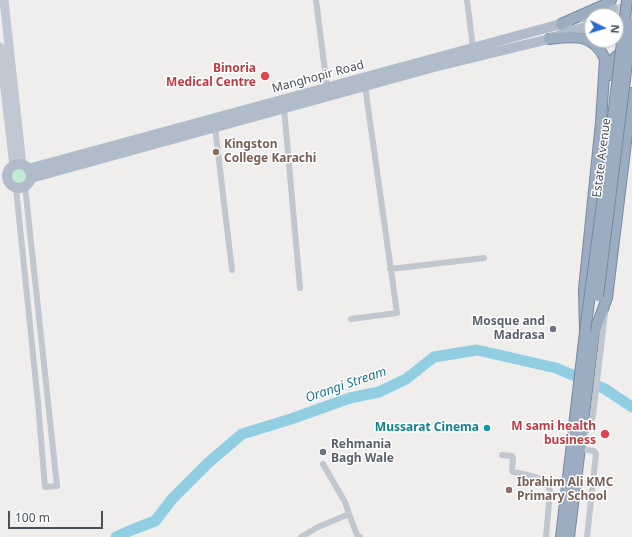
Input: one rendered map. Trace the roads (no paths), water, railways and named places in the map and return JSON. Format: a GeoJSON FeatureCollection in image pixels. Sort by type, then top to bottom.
{"type":"FeatureCollection","features":[{"type":"Feature","properties":{"kind":"highway"},"geometry":{"type":"LineString","coordinates":[[561,537],[581,410],[627,0]]}},
{"type":"Feature","properties":{"kind":"highway"},"geometry":{"type":"LineString","coordinates":[[561,24],[604,5],[612,4]]}},
{"type":"Feature","properties":{"kind":"highway","name":"Estate Avenue"},"geometry":{"type":"LineString","coordinates":[[602,297],[632,23]]}},
{"type":"Feature","properties":{"kind":"highway"},"geometry":{"type":"LineString","coordinates":[[549,39],[579,37],[591,42],[602,52],[605,60],[601,122],[584,289],[589,332]]}},
{"type":"Feature","properties":{"kind":"highway"},"geometry":{"type":"LineString","coordinates":[[601,122],[612,62],[614,58],[621,54],[632,59]]}},
{"type":"Feature","properties":{"kind":"highway"},"geometry":{"type":"LineString","coordinates":[[589,332],[602,297],[632,93]]}},
{"type":"Feature","properties":{"kind":"highway"},"geometry":{"type":"LineString","coordinates":[[569,537],[580,449],[581,410]]}},
{"type":"Feature","properties":{"kind":"main road"},"geometry":{"type":"LineString","coordinates":[[4,0],[17,175]]}},
{"type":"Feature","properties":{"kind":"main road","name":"Manghopir Road"},"geometry":{"type":"LineString","coordinates":[[0,188],[17,175],[327,87],[561,24]]}},
{"type":"Feature","properties":{"kind":"main road"},"geometry":{"type":"LineString","coordinates":[[17,175],[61,171],[434,67],[549,39],[584,27]]}},
{"type":"Feature","properties":{"kind":"main road"},"geometry":{"type":"LineString","coordinates":[[0,47],[17,175]]}},
{"type":"Feature","properties":{"kind":"street"},"geometry":{"type":"LineString","coordinates":[[316,0],[327,87]]}},
{"type":"Feature","properties":{"kind":"street"},"geometry":{"type":"LineString","coordinates":[[467,0],[473,48]]}},
{"type":"Feature","properties":{"kind":"street"},"geometry":{"type":"LineString","coordinates":[[351,319],[397,314],[365,86]]}},
{"type":"Feature","properties":{"kind":"street"},"geometry":{"type":"LineString","coordinates":[[284,108],[300,288]]}},
{"type":"Feature","properties":{"kind":"street"},"geometry":{"type":"LineString","coordinates":[[215,127],[232,270]]}},
{"type":"Feature","properties":{"kind":"street"},"geometry":{"type":"LineString","coordinates":[[17,175],[48,402],[57,486],[45,487],[17,175]]}},
{"type":"Feature","properties":{"kind":"street"},"geometry":{"type":"LineString","coordinates":[[390,269],[484,258]]}},
{"type":"Feature","properties":{"kind":"street"},"geometry":{"type":"LineString","coordinates":[[587,537],[596,454],[594,451],[580,449],[593,416],[602,297]]}},
{"type":"Feature","properties":{"kind":"street"},"geometry":{"type":"LineString","coordinates":[[38,403],[48,402]]}},
{"type":"Feature","properties":{"kind":"street"},"geometry":{"type":"LineString","coordinates":[[502,455],[512,456],[513,472],[532,476],[545,482],[549,486],[550,491],[546,537]]}},
{"type":"Feature","properties":{"kind":"street"},"geometry":{"type":"LineString","coordinates":[[323,464],[342,496],[356,535],[360,537]]}},
{"type":"Feature","properties":{"kind":"street"},"geometry":{"type":"LineString","coordinates":[[301,537],[318,527],[349,514]]}},
{"type":"Feature","properties":{"kind":"waterway","name":"Orangi Stream"},"geometry":{"type":"LineString","coordinates":[[116,537],[155,521],[173,498],[208,463],[242,434],[291,419],[350,398],[379,392],[406,379],[434,357],[477,350],[556,368],[605,389],[632,407]]}},
{"type":"Feature","properties":{"kind":"tunnel"},"geometry":{"type":"LineString","coordinates":[[624,9],[632,9]]}},
{"type":"Feature","properties":{"kind":"tunnel"},"geometry":{"type":"LineString","coordinates":[[624,19],[632,19]]}},
{"type":"Feature","properties":{"kind":"place","name":"Binoria Medical Centre"},"geometry":{"type":"Point","coordinates":[265,76]}},
{"type":"Feature","properties":{"kind":"place","name":"Kingston College Karachi"},"geometry":{"type":"Point","coordinates":[216,152]}},
{"type":"Feature","properties":{"kind":"place","name":"Mosque and Madrasa"},"geometry":{"type":"Point","coordinates":[553,329]}},
{"type":"Feature","properties":{"kind":"place","name":"Mussarat Cinema"},"geometry":{"type":"Point","coordinates":[487,428]}},
{"type":"Feature","properties":{"kind":"place","name":"M sami health business"},"geometry":{"type":"Point","coordinates":[605,434]}},
{"type":"Feature","properties":{"kind":"place","name":"Rehmania Bagh Wale"},"geometry":{"type":"Point","coordinates":[323,452]}},
{"type":"Feature","properties":{"kind":"place","name":"Ibrahim Ali KMC Primary School"},"geometry":{"type":"Point","coordinates":[509,490]}}]}
